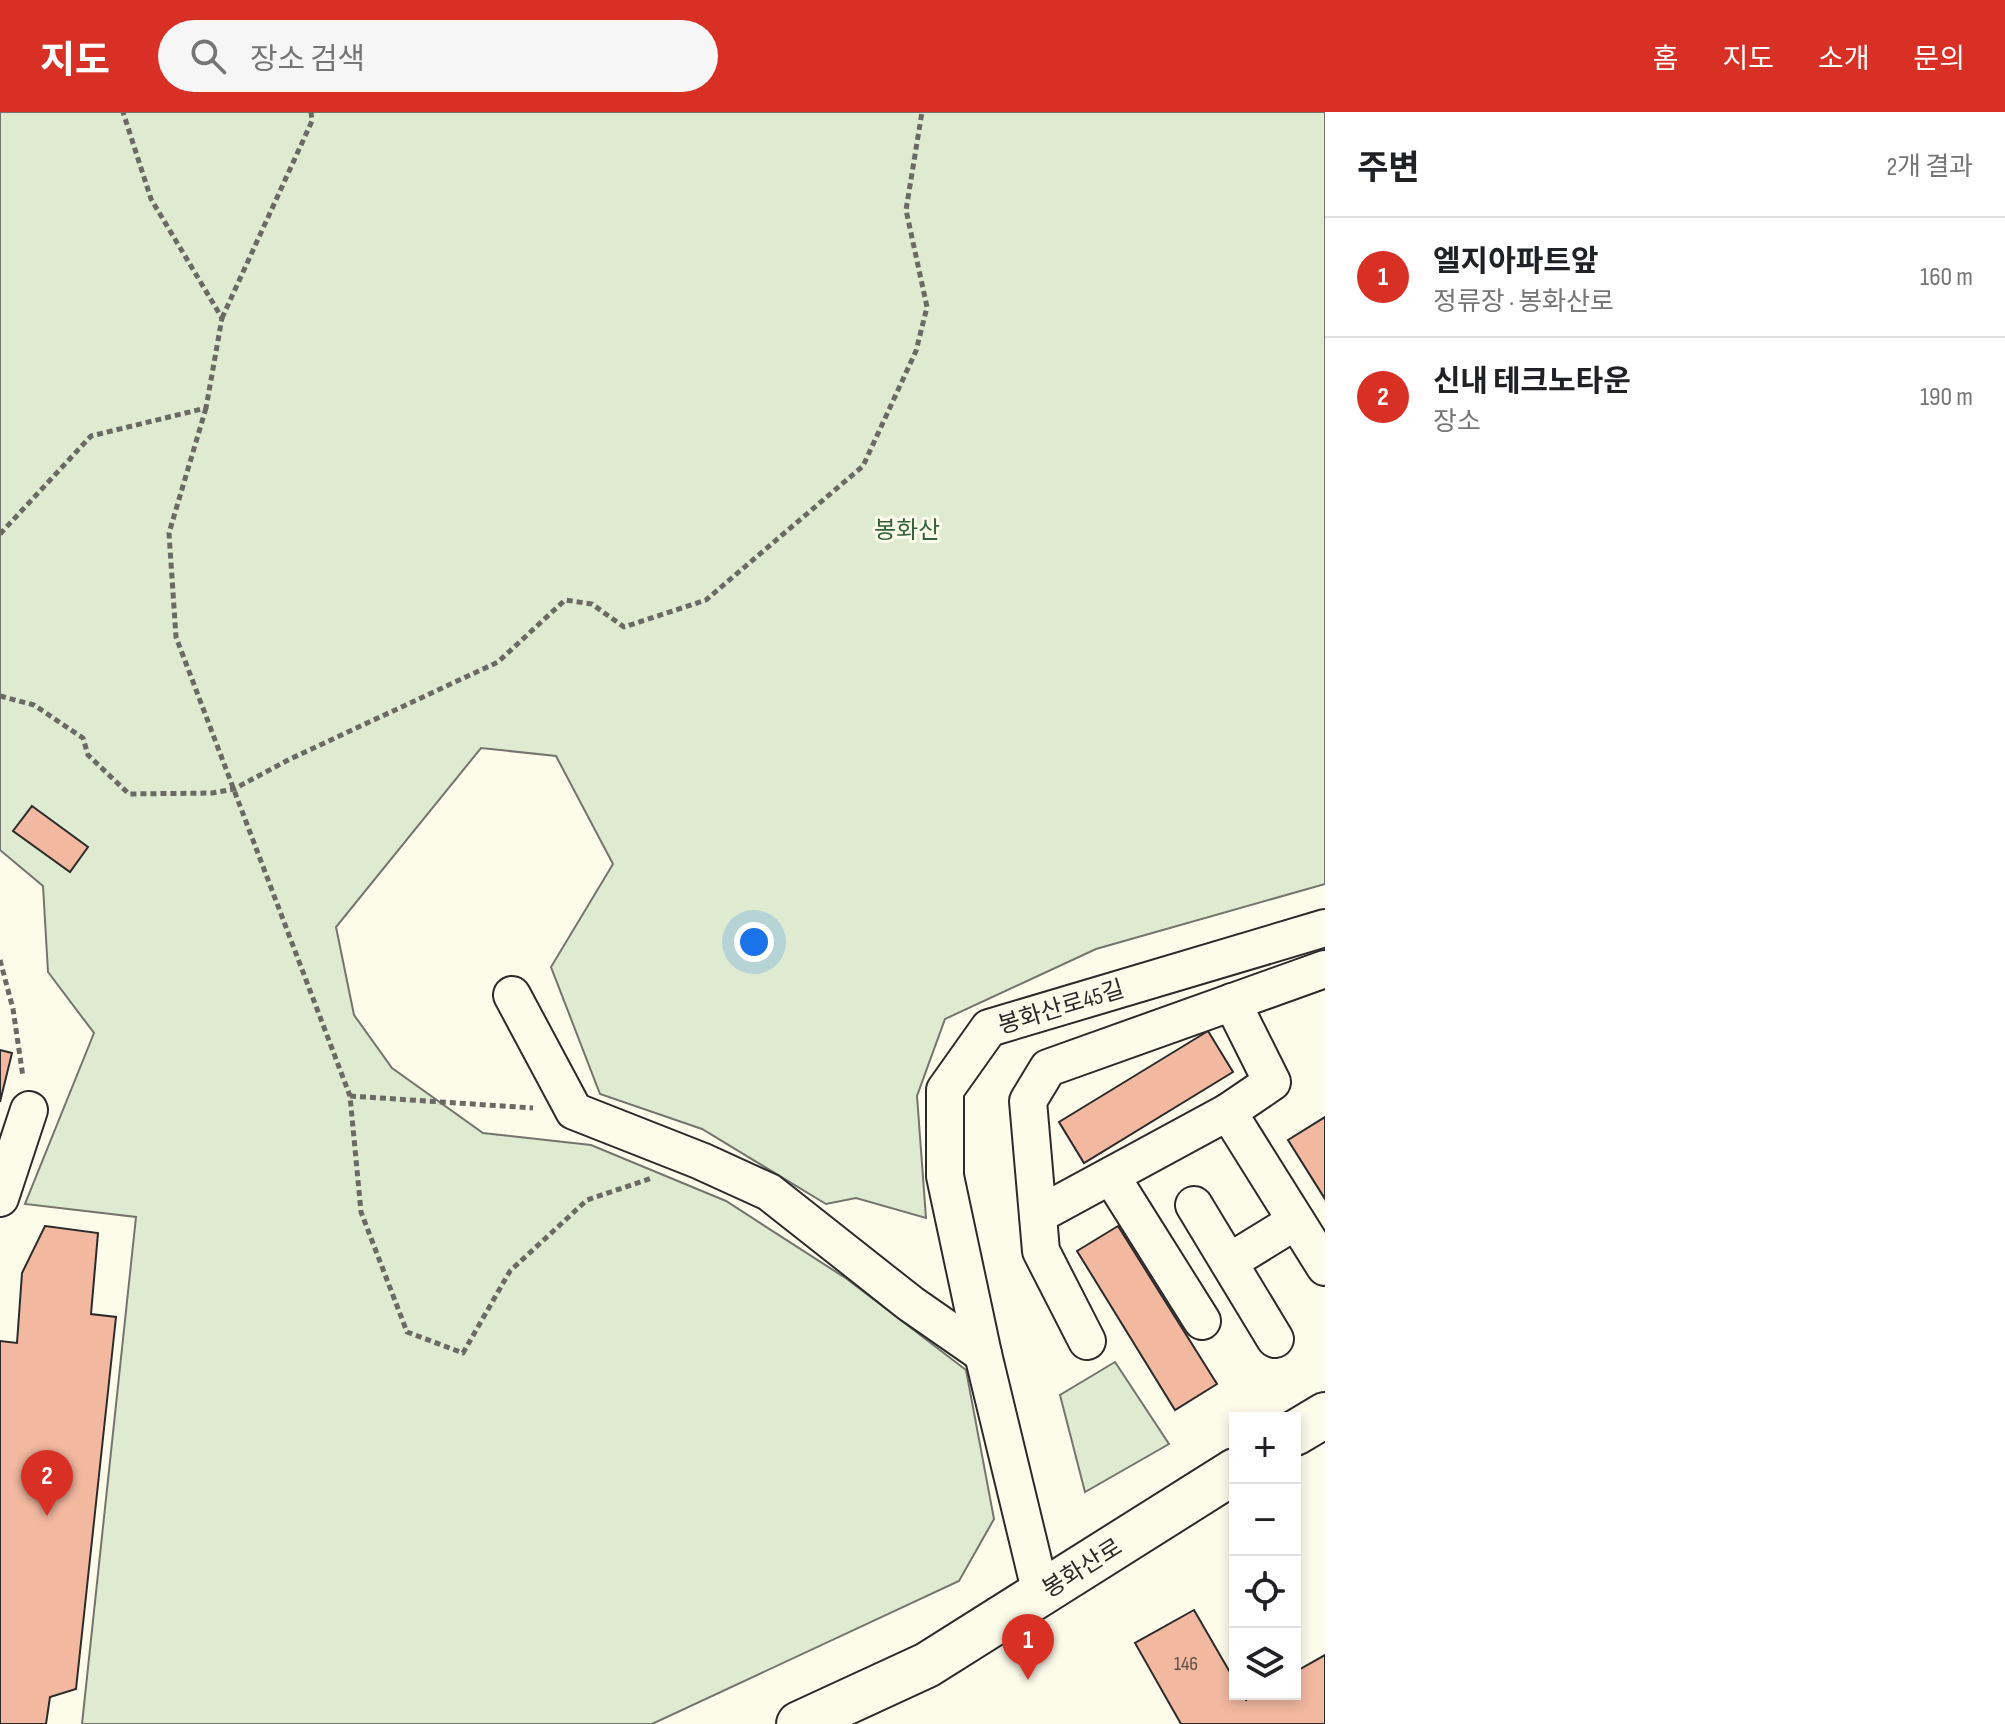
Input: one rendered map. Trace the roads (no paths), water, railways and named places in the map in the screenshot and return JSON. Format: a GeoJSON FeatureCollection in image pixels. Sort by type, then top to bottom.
{"type":"FeatureCollection","features":[{"type":"Feature","properties":{"kind":"main road"},"geometry":{"type":"LineString","coordinates":[[1301,1429],[1325,1415]]}},
{"type":"Feature","properties":{"kind":"main road","name":"봉화산로"},"geometry":{"type":"LineString","coordinates":[[799,1724],[927,1665],[1229,1475]]}},
{"type":"Feature","properties":{"kind":"street","name":"봉화산로45길"},"geometry":{"type":"LineString","coordinates":[[1041,1594],[983,1354],[945,1176],[945,1090],[989,1028],[1325,928]]}},
{"type":"Feature","properties":{"kind":"street"},"geometry":{"type":"LineString","coordinates":[[1087,1341],[1041,1251],[1028,1101],[1048,1068],[1325,969]]}},
{"type":"Feature","properties":{"kind":"street"},"geometry":{"type":"LineString","coordinates":[[512,995],[574,1111],[701,1161],[769,1192],[911,1304],[983,1354]]}},
{"type":"Feature","properties":{"kind":"street"},"geometry":{"type":"LineString","coordinates":[[1038,1215],[1228,1112],[1272,1082],[1232,1002]]}},
{"type":"Feature","properties":{"kind":"street"},"geometry":{"type":"LineString","coordinates":[[0,1198],[29,1110]]}},
{"type":"Feature","properties":{"kind":"street"},"geometry":{"type":"LineString","coordinates":[[1228,1112],[1325,1267]]}},
{"type":"Feature","properties":{"kind":"street"},"geometry":{"type":"LineString","coordinates":[[1111,1176],[1202,1321]]}},
{"type":"Feature","properties":{"kind":"street"},"geometry":{"type":"LineString","coordinates":[[1194,1205],[1275,1339]]}},
{"type":"Feature","properties":{"kind":"street"},"geometry":{"type":"LineString","coordinates":[[1229,1262],[1296,1221]]}},
{"type":"Feature","properties":{"kind":"place","name":"신내 테크노타운"},"geometry":{"type":"Point","coordinates":[47,1516]}},
{"type":"Feature","properties":{"kind":"place","name":"엘지아파트앞"},"geometry":{"type":"Point","coordinates":[1028,1680]}},
{"type":"Feature","properties":{"kind":"park label","name":"봉화산"},"geometry":{"type":"Point","coordinates":[907,530]}}]}
